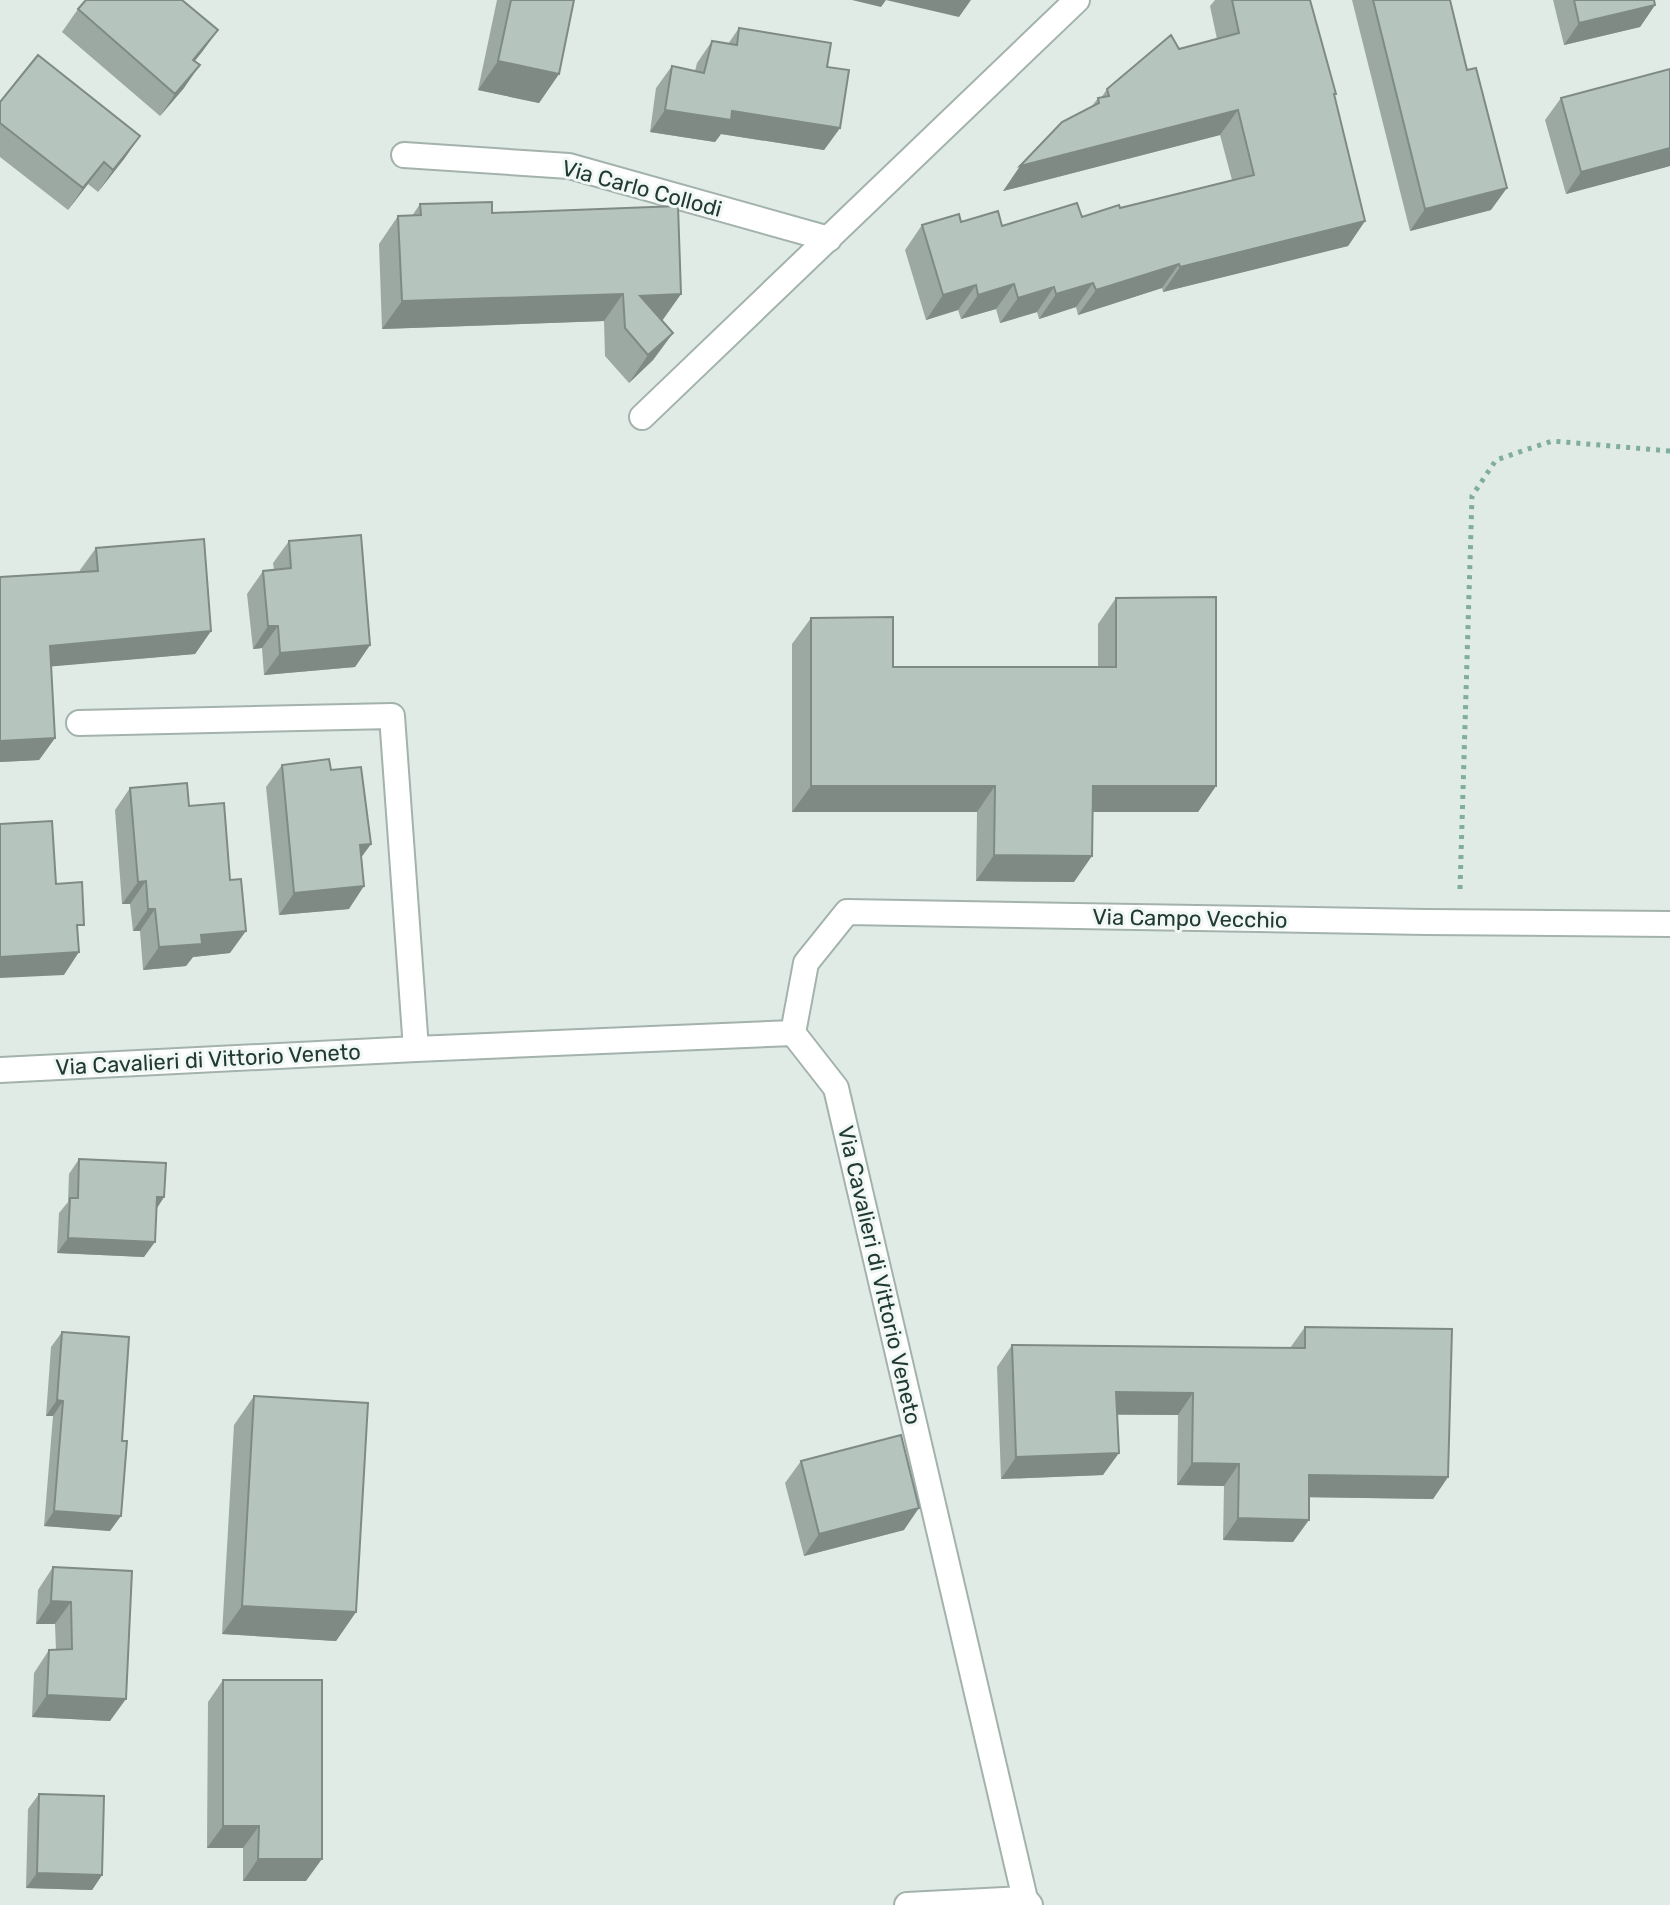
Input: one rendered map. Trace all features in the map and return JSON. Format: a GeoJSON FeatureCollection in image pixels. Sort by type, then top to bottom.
{"type":"FeatureCollection","features":[{"type":"Feature","properties":{"kind":"street"},"geometry":{"type":"LineString","coordinates":[[642,417],[1077,0]]}},
{"type":"Feature","properties":{"kind":"street","name":"Via Carlo Collodi"},"geometry":{"type":"LineString","coordinates":[[404,155],[569,166],[829,239]]}},
{"type":"Feature","properties":{"kind":"street"},"geometry":{"type":"LineString","coordinates":[[79,723],[392,716],[416,1049]]}},
{"type":"Feature","properties":{"kind":"street","name":"Via Campo Vecchio"},"geometry":{"type":"LineString","coordinates":[[793,1033],[806,963],[847,912],[1670,924]]}},
{"type":"Feature","properties":{"kind":"street","name":"Via Cavalieri di Vittorio Veneto"},"geometry":{"type":"LineString","coordinates":[[0,1070],[793,1033],[836,1088],[1027,1902]]}},
{"type":"Feature","properties":{"kind":"street"},"geometry":{"type":"LineString","coordinates":[[907,1905],[1027,1902]]}},
{"type":"Feature","properties":{"kind":"path"},"geometry":{"type":"LineString","coordinates":[[1459,922],[1472,496],[1496,460],[1552,441],[1670,451]]}},
{"type":"Feature","properties":{"kind":"building"},"geometry":{"type":"Polygon","coordinates":[[[86,0],[182,0],[218,30],[193,60],[200,65],[175,94],[78,9],[86,0]]]}},
{"type":"Feature","properties":{"kind":"building"},"geometry":{"type":"Polygon","coordinates":[[[511,0],[574,0],[559,74],[498,61],[511,0]]]}},
{"type":"Feature","properties":{"kind":"building"},"geometry":{"type":"Polygon","coordinates":[[[1232,0],[1310,0],[1336,94],[1365,221],[1180,267],[1179,264],[1096,290],[1093,283],[1056,294],[1054,287],[1018,298],[1014,284],[978,295],[976,285],[943,295],[922,225],[959,214],[961,222],[998,211],[1002,226],[1077,203],[1082,217],[1119,205],[1120,208],[1254,175],[1238,110],[1020,166],[1062,122],[1099,103],[1098,98],[1109,96],[1107,89],[1171,35],[1179,49],[1239,33],[1232,0]]]}},
{"type":"Feature","properties":{"kind":"building"},"geometry":{"type":"Polygon","coordinates":[[[1373,0],[1450,0],[1467,70],[1476,68],[1507,188],[1425,209],[1373,0]]]}},
{"type":"Feature","properties":{"kind":"building"},"geometry":{"type":"Polygon","coordinates":[[[1574,0],[1654,0],[1655,5],[1579,23],[1574,0]]]}},
{"type":"Feature","properties":{"kind":"building"},"geometry":{"type":"Polygon","coordinates":[[[739,28],[831,43],[827,67],[849,70],[840,128],[732,111],[731,120],[665,110],[672,66],[704,73],[712,41],[737,45],[739,28]]]}},
{"type":"Feature","properties":{"kind":"building"},"geometry":{"type":"Polygon","coordinates":[[[38,55],[140,136],[113,170],[104,162],[83,188],[0,123],[0,102],[38,55]]]}},
{"type":"Feature","properties":{"kind":"building"},"geometry":{"type":"Polygon","coordinates":[[[1670,69],[1670,148],[1581,172],[1561,98],[1670,69]]]}},
{"type":"Feature","properties":{"kind":"building"},"geometry":{"type":"Polygon","coordinates":[[[492,202],[492,213],[678,206],[681,294],[640,296],[673,333],[648,355],[625,328],[623,294],[402,301],[398,216],[421,215],[420,204],[492,202]]]}},
{"type":"Feature","properties":{"kind":"building"},"geometry":{"type":"Polygon","coordinates":[[[361,535],[370,645],[280,653],[278,626],[268,626],[263,571],[291,568],[289,541],[361,535]]]}},
{"type":"Feature","properties":{"kind":"building"},"geometry":{"type":"Polygon","coordinates":[[[204,539],[211,631],[50,646],[55,738],[0,741],[0,577],[98,571],[96,548],[204,539]]]}},
{"type":"Feature","properties":{"kind":"building"},"geometry":{"type":"Polygon","coordinates":[[[1216,597],[1216,786],[1093,786],[1092,856],[994,855],[995,786],[811,786],[811,618],[893,617],[893,667],[1116,667],[1116,598],[1216,597]]]}},
{"type":"Feature","properties":{"kind":"building"},"geometry":{"type":"Polygon","coordinates":[[[329,759],[331,770],[361,767],[371,844],[360,845],[364,886],[294,893],[282,765],[329,759]]]}},
{"type":"Feature","properties":{"kind":"building"},"geometry":{"type":"Polygon","coordinates":[[[187,783],[189,806],[224,803],[230,880],[241,879],[246,931],[201,935],[202,944],[159,947],[155,909],[148,909],[146,881],[138,882],[130,788],[187,783]]]}},
{"type":"Feature","properties":{"kind":"building"},"geometry":{"type":"Polygon","coordinates":[[[52,821],[56,884],[82,882],[84,925],[77,925],[79,952],[0,957],[0,824],[52,821]]]}},
{"type":"Feature","properties":{"kind":"building"},"geometry":{"type":"Polygon","coordinates":[[[79,1159],[166,1163],[164,1197],[157,1197],[155,1242],[68,1238],[70,1198],[78,1198],[79,1159]]]}},
{"type":"Feature","properties":{"kind":"building"},"geometry":{"type":"Polygon","coordinates":[[[1305,1327],[1452,1329],[1448,1477],[1309,1475],[1309,1520],[1238,1518],[1239,1464],[1192,1463],[1193,1393],[1116,1392],[1119,1453],[1016,1457],[1012,1345],[1305,1348],[1305,1327]]]}},
{"type":"Feature","properties":{"kind":"building"},"geometry":{"type":"Polygon","coordinates":[[[62,1332],[129,1337],[122,1441],[127,1441],[121,1516],[54,1511],[63,1401],[57,1400],[62,1332]]]}},
{"type":"Feature","properties":{"kind":"building"},"geometry":{"type":"Polygon","coordinates":[[[254,1396],[368,1403],[356,1612],[242,1606],[254,1396]]]}},
{"type":"Feature","properties":{"kind":"building"},"geometry":{"type":"Polygon","coordinates":[[[901,1435],[919,1508],[819,1534],[801,1461],[901,1435]]]}},
{"type":"Feature","properties":{"kind":"building"},"geometry":{"type":"Polygon","coordinates":[[[53,1567],[132,1571],[126,1699],[47,1695],[49,1650],[72,1649],[71,1602],[51,1601],[53,1567]]]}},
{"type":"Feature","properties":{"kind":"building"},"geometry":{"type":"Polygon","coordinates":[[[223,1680],[322,1680],[322,1859],[258,1859],[259,1826],[223,1826],[223,1680]]]}},
{"type":"Feature","properties":{"kind":"building"},"geometry":{"type":"Polygon","coordinates":[[[39,1794],[104,1796],[102,1875],[37,1873],[39,1794]]]}}]}
